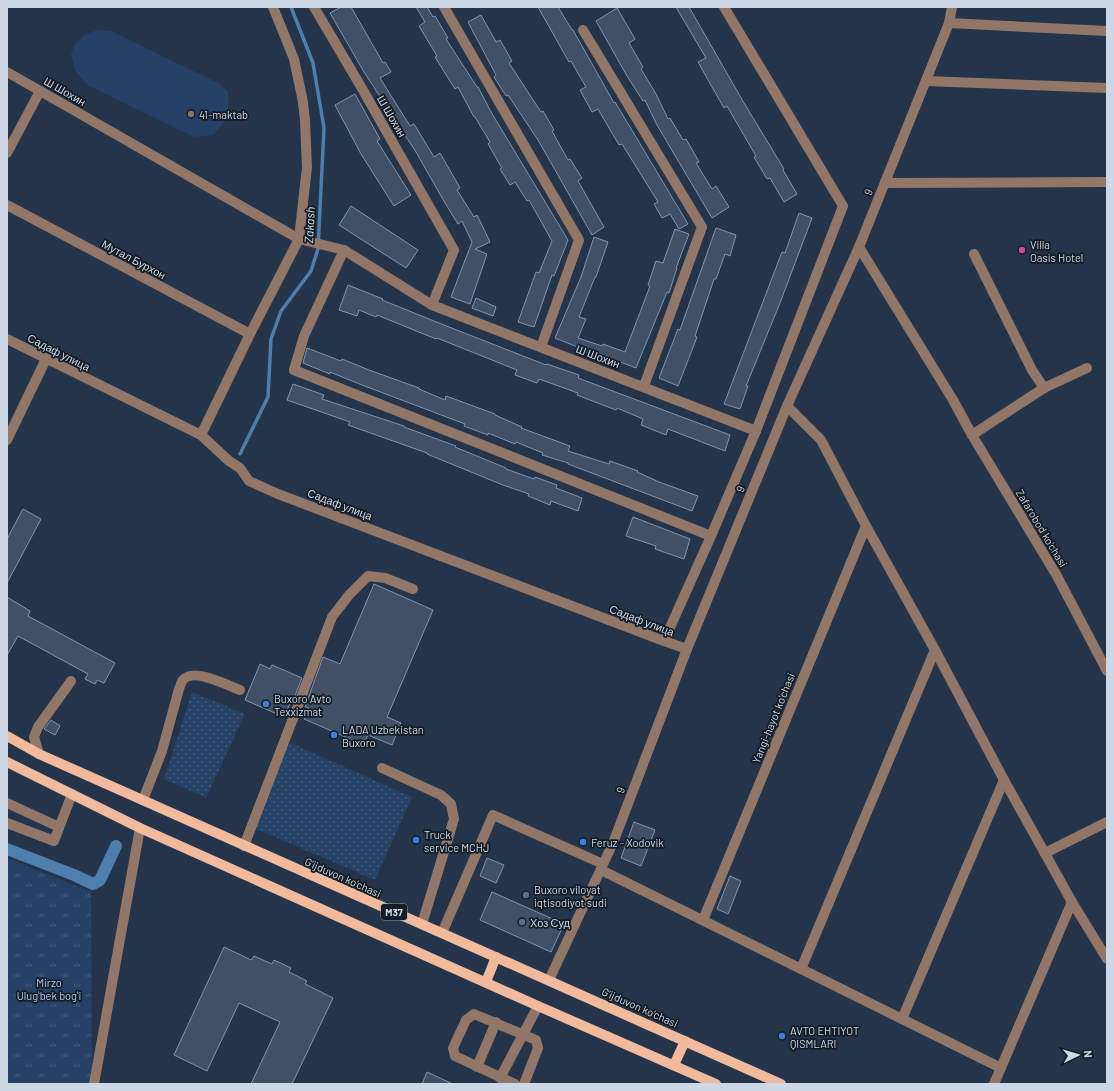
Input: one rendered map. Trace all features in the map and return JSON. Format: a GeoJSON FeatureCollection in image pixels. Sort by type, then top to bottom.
{"type":"FeatureCollection","features":[{"type":"Feature","properties":{"kind":"main road","name":"G'ijduvon ko'chasi"},"geometry":{"type":"LineString","coordinates":[[7,736],[39,754],[782,1084]]}},
{"type":"Feature","properties":{"kind":"main road","name":"M37"},"geometry":{"type":"LineString","coordinates":[[7,762],[140,828],[716,1084]]}},
{"type":"Feature","properties":{"kind":"main road"},"geometry":{"type":"LineString","coordinates":[[486,982],[496,957]]}},
{"type":"Feature","properties":{"kind":"main road"},"geometry":{"type":"LineString","coordinates":[[674,1065],[685,1041]]}},
{"type":"Feature","properties":{"kind":"street"},"geometry":{"type":"LineString","coordinates":[[201,435],[250,334],[299,239],[307,167],[305,115],[294,59],[273,7]]}},
{"type":"Feature","properties":{"kind":"street","name":"Ш Шохин"},"geometry":{"type":"LineString","coordinates":[[314,7],[360,84],[454,250],[432,305]]}},
{"type":"Feature","properties":{"kind":"street"},"geometry":{"type":"LineString","coordinates":[[444,7],[579,240],[542,347]]}},
{"type":"Feature","properties":{"kind":"street"},"geometry":{"type":"LineString","coordinates":[[664,642],[756,430],[843,206],[724,7]]}},
{"type":"Feature","properties":{"kind":"street","name":"9"},"geometry":{"type":"LineString","coordinates":[[549,980],[613,842],[687,649],[787,406],[859,247],[885,183],[949,23],[952,7]]}},
{"type":"Feature","properties":{"kind":"street"},"geometry":{"type":"LineString","coordinates":[[949,23],[1107,31]]}},
{"type":"Feature","properties":{"kind":"street"},"geometry":{"type":"LineString","coordinates":[[583,30],[702,227],[644,386]]}},
{"type":"Feature","properties":{"kind":"street","name":"Ш Шохин"},"geometry":{"type":"LineString","coordinates":[[7,72],[299,239],[344,250],[432,305],[756,430]]}},
{"type":"Feature","properties":{"kind":"street"},"geometry":{"type":"LineString","coordinates":[[926,81],[1107,88]]}},
{"type":"Feature","properties":{"kind":"street"},"geometry":{"type":"LineString","coordinates":[[7,153],[40,91]]}},
{"type":"Feature","properties":{"kind":"street"},"geometry":{"type":"LineString","coordinates":[[885,183],[1107,182]]}},
{"type":"Feature","properties":{"kind":"street","name":"Мутал Бурхон"},"geometry":{"type":"LineString","coordinates":[[7,205],[250,334]]}},
{"type":"Feature","properties":{"kind":"street","name":"Zafarobod ko'chasi"},"geometry":{"type":"LineString","coordinates":[[859,247],[1057,576],[1107,671]]}},
{"type":"Feature","properties":{"kind":"street"},"geometry":{"type":"LineString","coordinates":[[344,250],[304,336],[294,370],[711,536]]}},
{"type":"Feature","properties":{"kind":"street"},"geometry":{"type":"LineString","coordinates":[[974,254],[1032,370],[1044,388]]}},
{"type":"Feature","properties":{"kind":"street","name":"Садаф улица"},"geometry":{"type":"LineString","coordinates":[[7,339],[201,435],[229,461],[240,468],[248,481],[278,494],[664,642],[687,649]]}},
{"type":"Feature","properties":{"kind":"street"},"geometry":{"type":"LineString","coordinates":[[7,440],[46,359]]}},
{"type":"Feature","properties":{"kind":"street"},"geometry":{"type":"LineString","coordinates":[[972,435],[1044,388],[1087,368]]}},
{"type":"Feature","properties":{"kind":"street"},"geometry":{"type":"LineString","coordinates":[[787,406],[821,440],[1004,780],[1072,902],[1107,959]]}},
{"type":"Feature","properties":{"kind":"street","name":"Yangi-hayot ko'chasi"},"geometry":{"type":"LineString","coordinates":[[702,920],[866,526]]}},
{"type":"Feature","properties":{"kind":"street"},"geometry":{"type":"LineString","coordinates":[[244,846],[332,617],[349,595],[368,576],[385,578],[413,589]]}},
{"type":"Feature","properties":{"kind":"street"},"geometry":{"type":"LineString","coordinates":[[801,969],[935,650]]}},
{"type":"Feature","properties":{"kind":"street"},"geometry":{"type":"LineString","coordinates":[[143,800],[157,764],[183,680],[190,676],[200,675],[240,690]]}},
{"type":"Feature","properties":{"kind":"street"},"geometry":{"type":"LineString","coordinates":[[39,754],[34,737],[38,727],[71,681]]}},
{"type":"Feature","properties":{"kind":"street"},"geometry":{"type":"LineString","coordinates":[[17,742],[34,737]]}},
{"type":"Feature","properties":{"kind":"street"},"geometry":{"type":"LineString","coordinates":[[382,768],[442,795],[452,804],[454,819],[422,924]]}},
{"type":"Feature","properties":{"kind":"street"},"geometry":{"type":"LineString","coordinates":[[902,1019],[1004,780]]}},
{"type":"Feature","properties":{"kind":"street"},"geometry":{"type":"LineString","coordinates":[[7,823],[54,841],[72,794]]}},
{"type":"Feature","properties":{"kind":"street"},"geometry":{"type":"LineString","coordinates":[[7,803],[59,827]]}},
{"type":"Feature","properties":{"kind":"street"},"geometry":{"type":"LineString","coordinates":[[442,933],[493,815],[602,867],[702,920],[1001,1068]]}},
{"type":"Feature","properties":{"kind":"street"},"geometry":{"type":"LineString","coordinates":[[1045,853],[1107,822]]}},
{"type":"Feature","properties":{"kind":"street"},"geometry":{"type":"LineString","coordinates":[[94,1084],[140,828]]}},
{"type":"Feature","properties":{"kind":"street"},"geometry":{"type":"LineString","coordinates":[[994,1084],[1072,902]]}},
{"type":"Feature","properties":{"kind":"street"},"geometry":{"type":"LineString","coordinates":[[500,1078],[538,1006]]}},
{"type":"Feature","properties":{"kind":"street"},"geometry":{"type":"LineString","coordinates":[[515,1084],[455,1056],[453,1048],[466,1020],[474,1014],[536,1040],[538,1048],[524,1084]]}},
{"type":"Feature","properties":{"kind":"street"},"geometry":{"type":"LineString","coordinates":[[477,1067],[496,1022]]}},
{"type":"Feature","properties":{"kind":"green space"},"geometry":{"type":"Polygon","coordinates":[[[97,30],[111,31],[218,83],[228,91],[229,105],[225,120],[213,135],[194,137],[89,86],[75,71],[71,54],[75,44],[84,35],[97,30]]]}},
{"type":"Feature","properties":{"kind":"green space"},"geometry":{"type":"Polygon","coordinates":[[[192,692],[245,714],[206,798],[164,779],[192,692]]]}},
{"type":"Feature","properties":{"kind":"green space"},"geometry":{"type":"Polygon","coordinates":[[[291,743],[412,797],[375,880],[254,828],[285,751],[291,743]]]}},
{"type":"Feature","properties":{"kind":"green space","name":"Mirzo Ulugʻbek bogʻi"},"geometry":{"type":"Polygon","coordinates":[[[7,858],[91,892],[92,1084],[7,1084],[7,858]]]}},
{"type":"Feature","properties":{"kind":"building"},"geometry":{"type":"Polygon","coordinates":[[[341,7],[351,7],[383,63],[385,62],[391,72],[380,78],[410,126],[414,124],[434,157],[440,153],[460,188],[457,190],[474,217],[477,215],[490,242],[475,249],[487,254],[470,304],[451,297],[472,242],[462,221],[458,224],[416,152],[364,72],[330,13],[341,7]]]}},
{"type":"Feature","properties":{"kind":"building"},"geometry":{"type":"Polygon","coordinates":[[[416,7],[427,7],[433,17],[435,16],[448,38],[446,39],[478,87],[491,112],[568,240],[554,276],[552,275],[534,327],[518,322],[536,272],[539,273],[552,241],[529,200],[527,201],[515,182],[510,185],[500,169],[502,168],[488,144],[490,142],[474,117],[458,87],[455,89],[435,57],[437,56],[419,26],[425,22],[416,7]]]}},
{"type":"Feature","properties":{"kind":"building"},"geometry":{"type":"Polygon","coordinates":[[[538,7],[558,7],[573,30],[614,103],[615,102],[688,224],[679,229],[670,214],[662,218],[654,204],[658,202],[622,144],[619,145],[598,109],[592,112],[580,90],[586,87],[571,61],[569,62],[538,7]]]}},
{"type":"Feature","properties":{"kind":"building"},"geometry":{"type":"Polygon","coordinates":[[[676,7],[689,7],[784,169],[783,170],[797,194],[784,202],[770,178],[767,179],[754,157],[756,156],[727,106],[724,108],[698,62],[706,58],[676,7]]]}},
{"type":"Feature","properties":{"kind":"building"},"geometry":{"type":"Polygon","coordinates":[[[617,8],[635,39],[629,43],[643,67],[641,69],[656,94],[668,119],[670,118],[683,140],[686,139],[699,162],[696,163],[712,189],[716,186],[729,207],[712,218],[657,125],[645,100],[643,101],[627,76],[596,21],[617,8]]]}},
{"type":"Feature","properties":{"kind":"building"},"geometry":{"type":"Polygon","coordinates":[[[481,15],[496,42],[500,40],[512,61],[509,63],[541,112],[543,111],[568,160],[570,159],[582,178],[578,181],[604,227],[592,235],[538,140],[494,77],[496,75],[468,22],[481,15]]]}},
{"type":"Feature","properties":{"kind":"building"},"geometry":{"type":"Polygon","coordinates":[[[355,94],[380,139],[377,141],[411,195],[394,206],[361,154],[335,105],[355,94]]]}},
{"type":"Feature","properties":{"kind":"building"},"geometry":{"type":"Polygon","coordinates":[[[351,206],[418,250],[406,268],[339,225],[351,206]]]}},
{"type":"Feature","properties":{"kind":"building"},"geometry":{"type":"Polygon","coordinates":[[[799,213],[812,218],[780,303],[746,386],[748,386],[740,409],[724,404],[782,252],[785,253],[799,213]]]}},
{"type":"Feature","properties":{"kind":"building"},"geometry":{"type":"Polygon","coordinates":[[[716,228],[736,235],[730,256],[725,254],[716,279],[714,279],[695,336],[697,337],[678,386],[659,378],[678,329],[680,330],[716,228]]]}},
{"type":"Feature","properties":{"kind":"building"},"geometry":{"type":"Polygon","coordinates":[[[675,229],[689,234],[676,268],[669,293],[667,292],[636,368],[597,353],[596,356],[579,350],[580,348],[555,338],[581,277],[594,237],[608,242],[596,277],[579,317],[586,319],[578,338],[602,346],[603,344],[625,352],[650,286],[648,285],[656,261],[663,263],[675,229]]]}},
{"type":"Feature","properties":{"kind":"building"},"geometry":{"type":"Polygon","coordinates":[[[348,285],[546,365],[547,364],[579,375],[578,378],[730,435],[725,451],[668,429],[666,435],[641,425],[643,419],[617,408],[616,410],[577,395],[578,393],[539,379],[537,383],[515,375],[517,370],[377,315],[376,317],[359,310],[357,316],[339,310],[348,285]]]}},
{"type":"Feature","properties":{"kind":"building"},"geometry":{"type":"Polygon","coordinates":[[[476,298],[496,307],[493,316],[472,308],[476,298]]]}},
{"type":"Feature","properties":{"kind":"building"},"geometry":{"type":"Polygon","coordinates":[[[307,348],[341,361],[342,359],[419,388],[445,400],[446,396],[495,414],[522,427],[521,428],[570,446],[568,451],[609,464],[610,461],[638,471],[637,472],[659,482],[698,496],[692,511],[568,463],[542,455],[543,453],[516,442],[515,444],[488,433],[488,435],[464,426],[465,424],[303,363],[307,348]]]}},
{"type":"Feature","properties":{"kind":"building"},"geometry":{"type":"Polygon","coordinates":[[[293,384],[324,395],[322,399],[404,426],[456,446],[455,447],[506,469],[557,485],[556,488],[582,498],[578,511],[551,501],[550,505],[528,496],[529,494],[503,485],[427,453],[348,425],[350,422],[287,400],[293,384]]]}},
{"type":"Feature","properties":{"kind":"building"},"geometry":{"type":"Polygon","coordinates":[[[23,509],[41,519],[7,583],[7,539],[23,509]]]}},
{"type":"Feature","properties":{"kind":"building"},"geometry":{"type":"Polygon","coordinates":[[[633,517],[690,539],[684,559],[655,549],[656,546],[626,536],[633,517]]]}},
{"type":"Feature","properties":{"kind":"building"},"geometry":{"type":"Polygon","coordinates":[[[374,584],[433,610],[387,717],[401,723],[392,745],[368,735],[366,739],[357,742],[304,719],[309,708],[305,707],[323,657],[340,664],[374,584]]]}},
{"type":"Feature","properties":{"kind":"building"},"geometry":{"type":"Polygon","coordinates":[[[7,597],[30,611],[28,616],[115,663],[104,683],[97,680],[95,684],[85,679],[88,674],[18,636],[7,655],[7,597]]]}},
{"type":"Feature","properties":{"kind":"building"},"geometry":{"type":"Polygon","coordinates":[[[260,664],[270,669],[272,665],[302,678],[293,701],[291,701],[284,717],[245,700],[260,664]]]}},
{"type":"Feature","properties":{"kind":"building"},"geometry":{"type":"Polygon","coordinates":[[[51,720],[60,726],[55,735],[44,729],[51,720]]]}},
{"type":"Feature","properties":{"kind":"building"},"geometry":{"type":"Polygon","coordinates":[[[634,822],[655,830],[641,866],[621,858],[634,822]]]}},
{"type":"Feature","properties":{"kind":"building"},"geometry":{"type":"Polygon","coordinates":[[[487,858],[504,865],[496,883],[480,876],[487,858]]]}},
{"type":"Feature","properties":{"kind":"building"},"geometry":{"type":"Polygon","coordinates":[[[730,876],[741,881],[728,914],[717,909],[730,876]]]}},
{"type":"Feature","properties":{"kind":"building","name":"Хоз Суд"},"geometry":{"type":"Polygon","coordinates":[[[492,892],[564,924],[551,952],[480,920],[492,892]]]}},
{"type":"Feature","properties":{"kind":"building"},"geometry":{"type":"Polygon","coordinates":[[[224,947],[251,960],[254,956],[272,964],[274,960],[291,968],[289,972],[307,981],[305,984],[333,998],[292,1084],[251,1084],[280,1022],[239,1003],[207,1071],[174,1055],[224,947]]]}},
{"type":"Feature","properties":{"kind":"building"},"geometry":{"type":"Polygon","coordinates":[[[427,1072],[453,1084],[422,1084],[427,1072]]]}},
{"type":"Feature","properties":{"kind":"waterway","name":"Zakash"},"geometry":{"type":"LineString","coordinates":[[240,454],[268,397],[271,339],[281,311],[311,271],[318,249],[324,128],[313,63],[291,7]]}},
{"type":"Feature","properties":{"kind":"waterway"},"geometry":{"type":"LineString","coordinates":[[7,849],[93,884],[100,880],[116,846]]}},
{"type":"Feature","properties":{"kind":"place","name":"41-maktab"},"geometry":{"type":"Point","coordinates":[191,114]}},
{"type":"Feature","properties":{"kind":"place","name":"Villa Oasis Hotel"},"geometry":{"type":"Point","coordinates":[1022,250]}},
{"type":"Feature","properties":{"kind":"place","name":"Buxoro Avto Texxizmat"},"geometry":{"type":"Point","coordinates":[266,704]}},
{"type":"Feature","properties":{"kind":"place","name":"LADA Uzbekistan Buxoro"},"geometry":{"type":"Point","coordinates":[334,735]}},
{"type":"Feature","properties":{"kind":"place","name":"Truck service MCHJ"},"geometry":{"type":"Point","coordinates":[416,840]}},
{"type":"Feature","properties":{"kind":"place","name":"Feruz - Xodovik"},"geometry":{"type":"Point","coordinates":[583,842]}},
{"type":"Feature","properties":{"kind":"place","name":"Buxoro viloyat iqtisodiyot sudi"},"geometry":{"type":"Point","coordinates":[526,895]}},
{"type":"Feature","properties":{"kind":"place","name":"Хоз Суд"},"geometry":{"type":"Point","coordinates":[522,922]}},
{"type":"Feature","properties":{"kind":"place","name":"AVTO EHTIYOT QISMLARI"},"geometry":{"type":"Point","coordinates":[782,1036]}}]}
